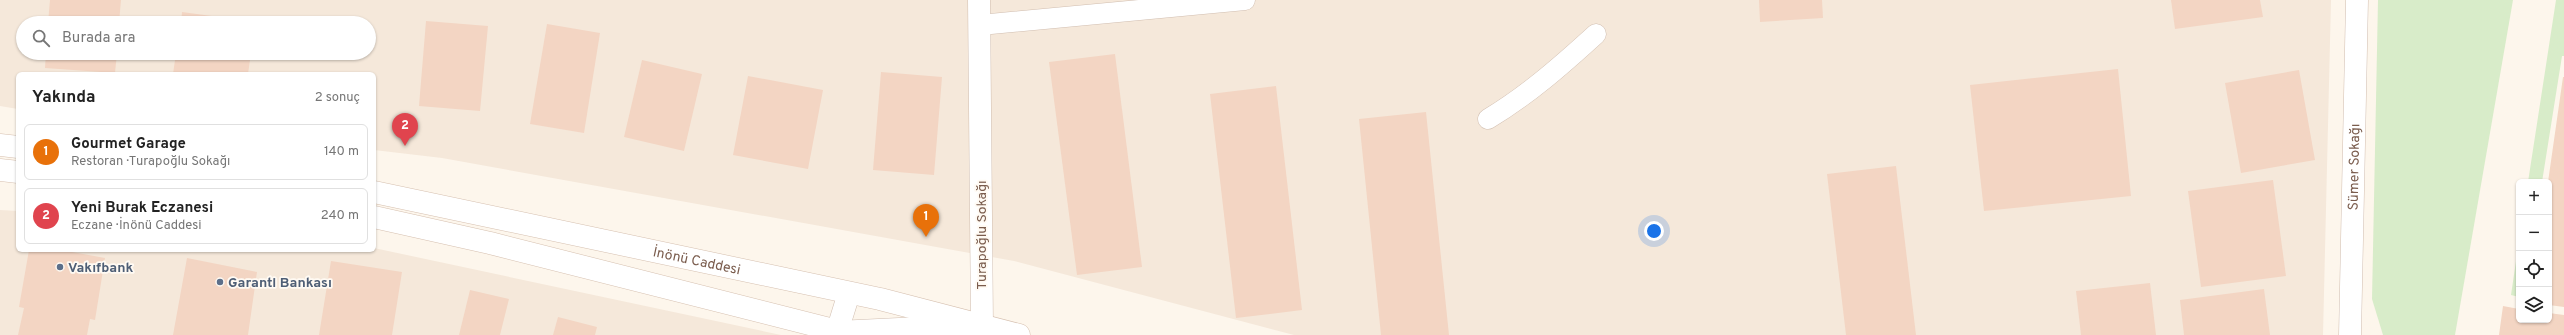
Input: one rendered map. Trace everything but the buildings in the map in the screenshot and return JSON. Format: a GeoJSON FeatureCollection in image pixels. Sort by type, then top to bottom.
{"type":"FeatureCollection","features":[{"type":"Feature","properties":{"kind":"main road","name":"Turapoğlu Sokağı"},"geometry":{"type":"LineString","coordinates":[[979,0],[982,325]]}},
{"type":"Feature","properties":{"kind":"main road","name":"Sümer Sokağı"},"geometry":{"type":"LineString","coordinates":[[2350,335],[2357,0]]}},
{"type":"Feature","properties":{"kind":"main road"},"geometry":{"type":"LineString","coordinates":[[0,145],[16,146]]}},
{"type":"Feature","properties":{"kind":"main road"},"geometry":{"type":"LineString","coordinates":[[0,170],[16,172]]}},
{"type":"Feature","properties":{"kind":"main road","name":"İnönü Caddesi"},"geometry":{"type":"LineString","coordinates":[[376,192],[849,293],[1019,335]]}},
{"type":"Feature","properties":{"kind":"main road"},"geometry":{"type":"LineString","coordinates":[[376,217],[490,243],[842,334],[982,325]]}},
{"type":"Feature","properties":{"kind":"main road"},"geometry":{"type":"LineString","coordinates":[[842,334],[849,293]]}},
{"type":"Feature","properties":{"kind":"lane"},"geometry":{"type":"LineString","coordinates":[[980,25],[1245,0]]}},
{"type":"Feature","properties":{"kind":"lane"},"geometry":{"type":"LineString","coordinates":[[1488,119],[1514,103],[1553,73],[1596,34]]}},
{"type":"Feature","properties":{"kind":"shaded area"},"geometry":{"type":"Polygon","coordinates":[[[0,0],[2331,0],[2323,335],[1294,335],[1014,261],[442,158],[376,150],[376,72],[16,72],[16,109],[0,106],[0,0]]]}},
{"type":"Feature","properties":{"kind":"shaded area"},"geometry":{"type":"Polygon","coordinates":[[[0,210],[16,211],[16,252],[376,252],[376,248],[781,335],[0,335],[0,210]]]}},
{"type":"Feature","properties":{"kind":"green space"},"geometry":{"type":"Polygon","coordinates":[[[2378,0],[2513,0],[2455,335],[2383,335],[2372,299],[2378,0]]]}},
{"type":"Feature","properties":{"kind":"green space"},"geometry":{"type":"Polygon","coordinates":[[[2556,0],[2564,0],[2564,56],[2562,56],[2542,179],[2528,179],[2556,0]]]}},
{"type":"Feature","properties":{"kind":"green space"},"geometry":{"type":"Polygon","coordinates":[[[2516,261],[2516,296],[2511,295],[2516,261]]]}},
{"type":"Feature","properties":{"kind":"place","name":"Yeni Burak Eczanesi"},"geometry":{"type":"Point","coordinates":[405,146]}},
{"type":"Feature","properties":{"kind":"place","name":"Gourmet Garage"},"geometry":{"type":"Point","coordinates":[926,237]}},
{"type":"Feature","properties":{"kind":"place","name":"Vakıfbank"},"geometry":{"type":"Point","coordinates":[60,267]}},
{"type":"Feature","properties":{"kind":"place","name":"Garanti Bankası"},"geometry":{"type":"Point","coordinates":[220,282]}}]}
